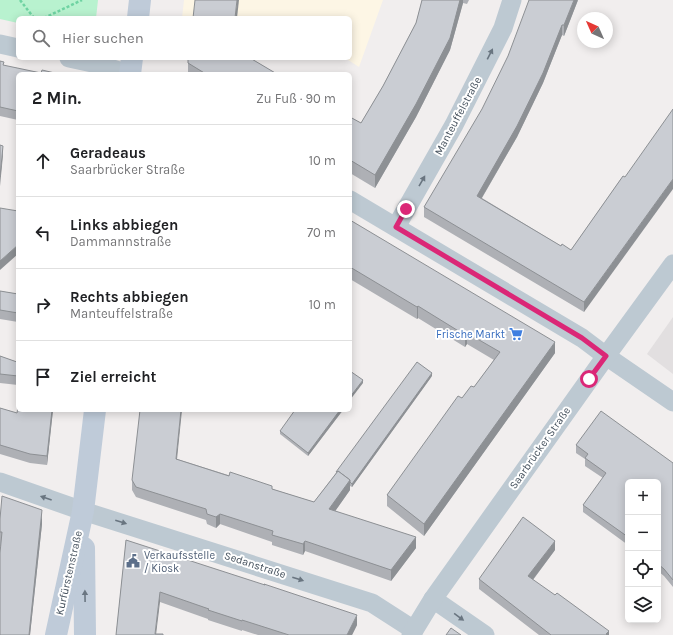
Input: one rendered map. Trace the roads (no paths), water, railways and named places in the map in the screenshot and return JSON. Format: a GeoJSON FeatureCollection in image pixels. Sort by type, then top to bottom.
{"type":"FeatureCollection","features":[{"type":"Feature","properties":{"kind":"main road"},"geometry":{"type":"LineString","coordinates":[[138,16],[140,0]]}},
{"type":"Feature","properties":{"kind":"main road"},"geometry":{"type":"LineString","coordinates":[[130,72],[132,60]]}},
{"type":"Feature","properties":{"kind":"main road","name":"Kurfürstenstraße"},"geometry":{"type":"LineString","coordinates":[[56,635],[83,510],[95,412]]}},
{"type":"Feature","properties":{"kind":"main road","name":"Kurfürstenstraße"},"geometry":{"type":"LineString","coordinates":[[83,510],[85,635]]}},
{"type":"Feature","properties":{"kind":"street","name":"Manteuffelstraße"},"geometry":{"type":"LineString","coordinates":[[396,227],[458,118],[503,28],[512,0]]}},
{"type":"Feature","properties":{"kind":"street"},"geometry":{"type":"LineString","coordinates":[[0,44],[16,48]]}},
{"type":"Feature","properties":{"kind":"street"},"geometry":{"type":"LineString","coordinates":[[78,60],[123,72]]}},
{"type":"Feature","properties":{"kind":"street"},"geometry":{"type":"LineString","coordinates":[[352,201],[582,338],[673,402]]}},
{"type":"Feature","properties":{"kind":"street","name":"Saarbrücker Straße"},"geometry":{"type":"LineString","coordinates":[[412,632],[433,599],[673,264]]}},
{"type":"Feature","properties":{"kind":"street","name":"Sedanstraße"},"geometry":{"type":"LineString","coordinates":[[0,482],[372,603],[412,632]]}},
{"type":"Feature","properties":{"kind":"street"},"geometry":{"type":"LineString","coordinates":[[433,599],[485,635]]}},
{"type":"Feature","properties":{"kind":"place","name":"Frische Markt"},"geometry":{"type":"Point","coordinates":[516,334]}},
{"type":"Feature","properties":{"kind":"place","name":"Verkaufsstelle / Kiosk"},"geometry":{"type":"Point","coordinates":[133,561]}}]}
